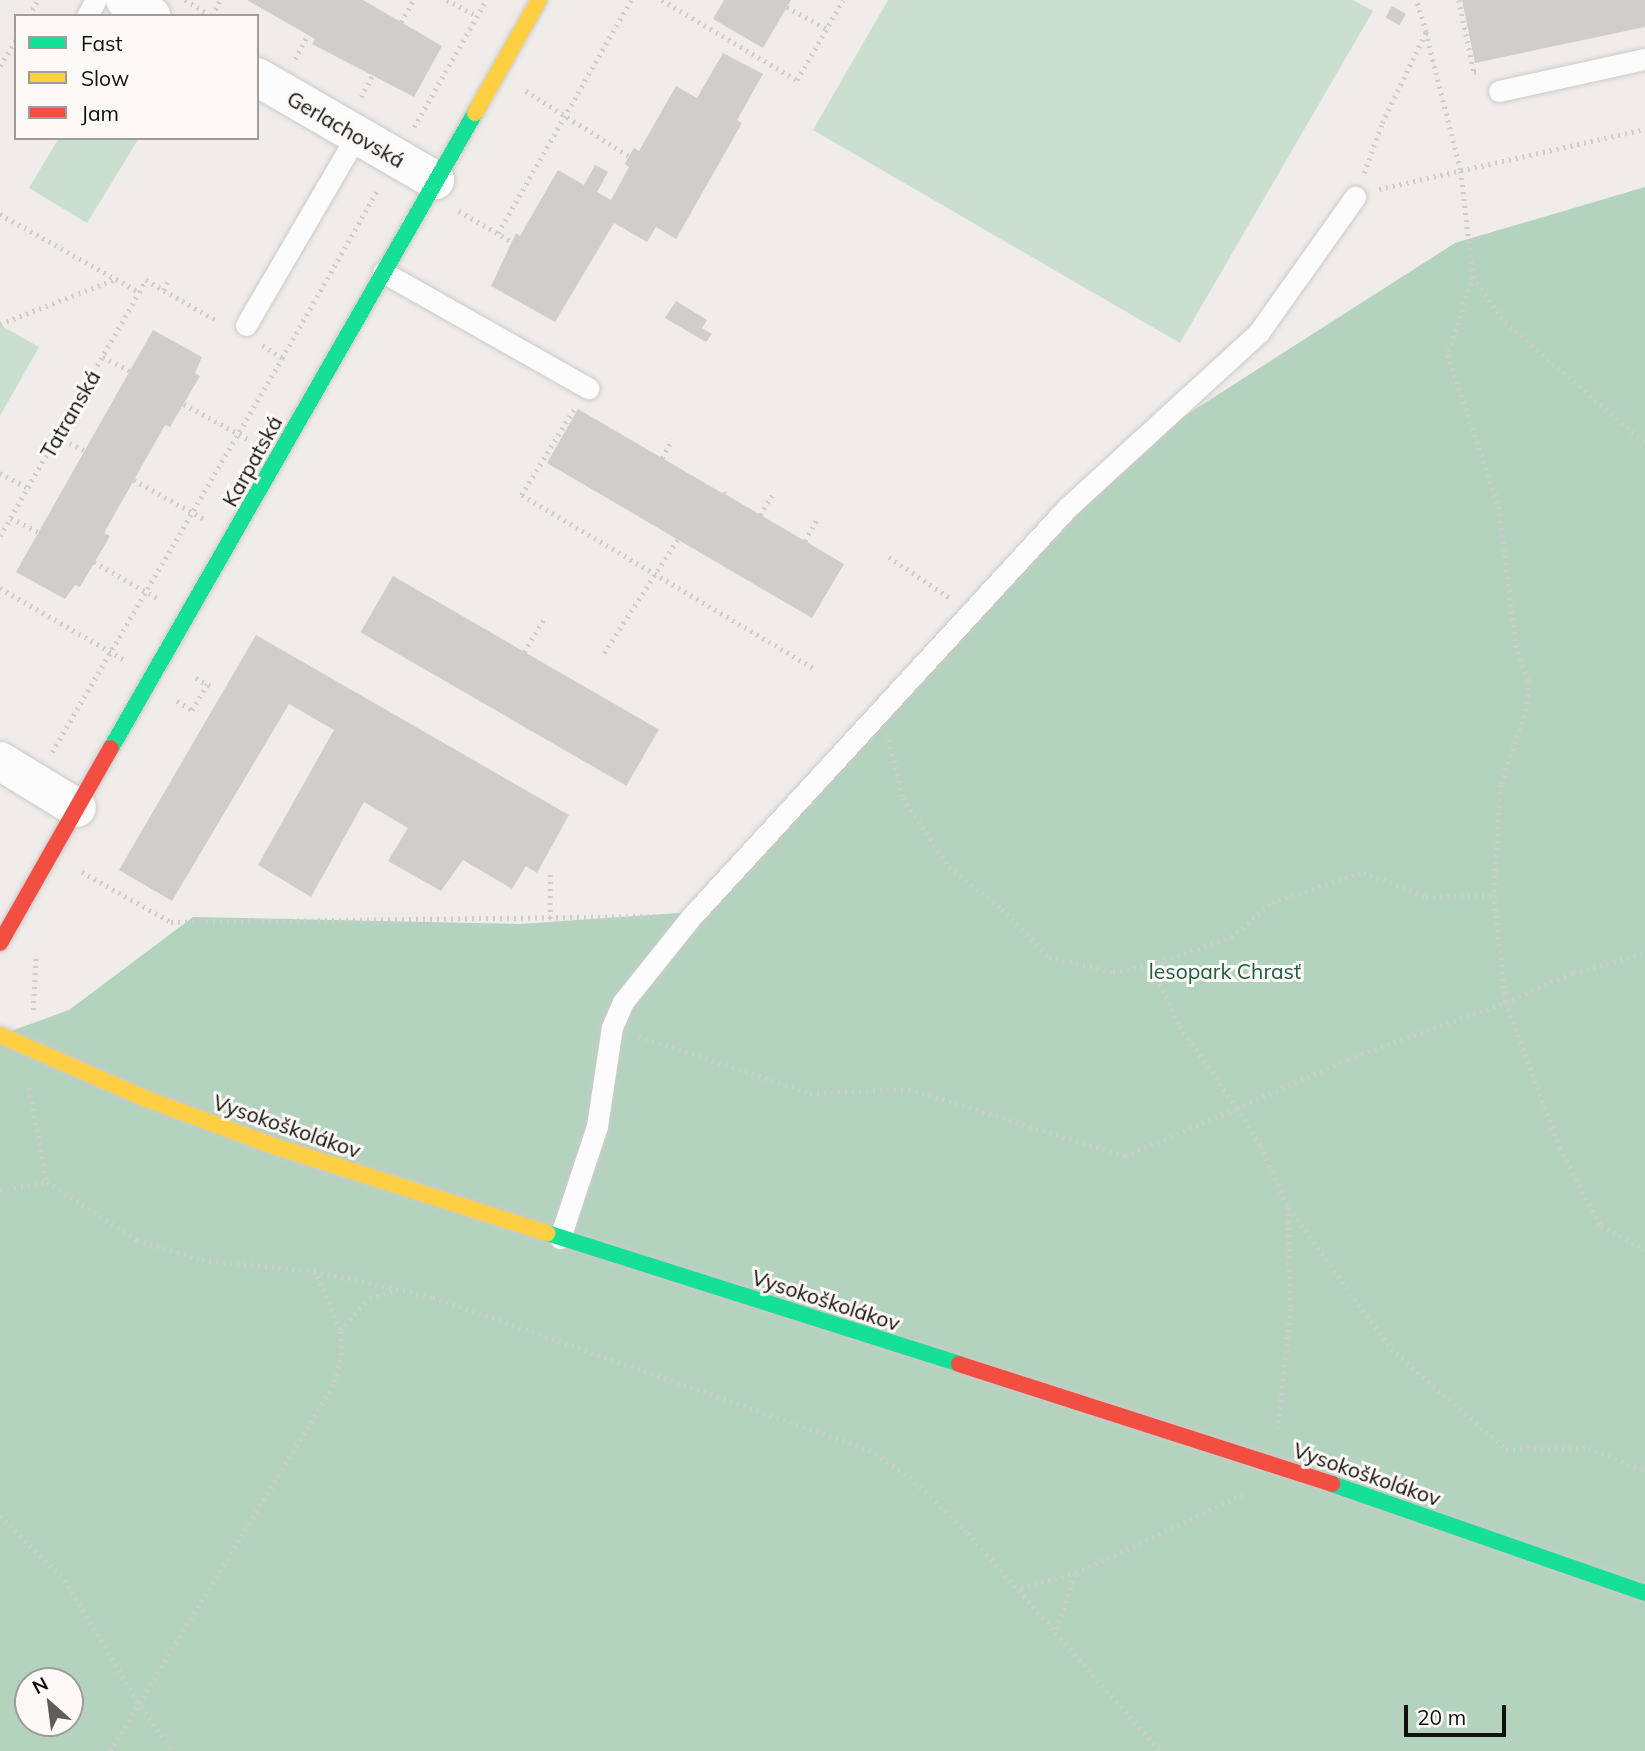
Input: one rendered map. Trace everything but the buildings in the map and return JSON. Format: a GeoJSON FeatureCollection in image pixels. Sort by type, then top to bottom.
{"type":"FeatureCollection","features":[{"type":"Feature","properties":{"kind":"street"},"geometry":{"type":"LineString","coordinates":[[125,0],[149,14]]}},
{"type":"Feature","properties":{"kind":"street","name":"Karpatská"},"geometry":{"type":"LineString","coordinates":[[0,943],[538,0]]}},
{"type":"Feature","properties":{"kind":"street","name":"Gerlachovská"},"geometry":{"type":"LineString","coordinates":[[259,78],[396,158],[432,187]]}},
{"type":"Feature","properties":{"kind":"street"},"geometry":{"type":"LineString","coordinates":[[0,761],[77,808]]}},
{"type":"Feature","properties":{"kind":"street","name":"Vysokoškolákov"},"geometry":{"type":"LineString","coordinates":[[0,1035],[144,1098],[274,1146],[1271,1463],[1645,1593]]}},
{"type":"Feature","properties":{"kind":"lane"},"geometry":{"type":"LineString","coordinates":[[1499,91],[1645,58]]}},
{"type":"Feature","properties":{"kind":"lane"},"geometry":{"type":"LineString","coordinates":[[242,331],[357,135]]}},
{"type":"Feature","properties":{"kind":"lane"},"geometry":{"type":"LineString","coordinates":[[560,1238],[597,1126],[612,1027],[623,1002],[692,916],[1066,509],[1259,332],[1355,197]]}},
{"type":"Feature","properties":{"kind":"lane"},"geometry":{"type":"LineString","coordinates":[[383,272],[588,388]]}},
{"type":"Feature","properties":{"kind":"path"},"geometry":{"type":"LineString","coordinates":[[184,0],[208,14]]}},
{"type":"Feature","properties":{"kind":"path"},"geometry":{"type":"LineString","coordinates":[[401,22],[413,0]]}},
{"type":"Feature","properties":{"kind":"path"},"geometry":{"type":"LineString","coordinates":[[447,0],[478,16]]}},
{"type":"Feature","properties":{"kind":"path"},"geometry":{"type":"LineString","coordinates":[[35,782],[193,513],[486,0]]}},
{"type":"Feature","properties":{"kind":"path"},"geometry":{"type":"LineString","coordinates":[[498,233],[631,0]]}},
{"type":"Feature","properties":{"kind":"path"},"geometry":{"type":"LineString","coordinates":[[662,0],[797,80],[843,0]]}},
{"type":"Feature","properties":{"kind":"path"},"geometry":{"type":"LineString","coordinates":[[1416,0],[1461,171],[1473,276],[1448,355],[1499,507],[1516,645],[1528,681],[1527,709],[1501,785],[1494,895],[1506,1002],[1560,1148],[1601,1226],[1645,1249]]}},
{"type":"Feature","properties":{"kind":"path"},"geometry":{"type":"LineString","coordinates":[[1459,0],[1474,72],[1487,70]]}},
{"type":"Feature","properties":{"kind":"path"},"geometry":{"type":"LineString","coordinates":[[787,7],[827,29]]}},
{"type":"Feature","properties":{"kind":"path"},"geometry":{"type":"LineString","coordinates":[[1355,197],[1382,123],[1426,33]]}},
{"type":"Feature","properties":{"kind":"path"},"geometry":{"type":"LineString","coordinates":[[0,66],[14,42]]}},
{"type":"Feature","properties":{"kind":"path"},"geometry":{"type":"LineString","coordinates":[[521,88],[629,156]]}},
{"type":"Feature","properties":{"kind":"path"},"geometry":{"type":"LineString","coordinates":[[1355,197],[1408,180],[1461,171],[1645,129]]}},
{"type":"Feature","properties":{"kind":"path"},"geometry":{"type":"LineString","coordinates":[[432,187],[511,241]]}},
{"type":"Feature","properties":{"kind":"path"},"geometry":{"type":"LineString","coordinates":[[0,214],[139,292],[146,280],[242,331],[282,358]]}},
{"type":"Feature","properties":{"kind":"path"},"geometry":{"type":"LineString","coordinates":[[1473,276],[1505,322],[1645,443]]}},
{"type":"Feature","properties":{"kind":"path"},"geometry":{"type":"LineString","coordinates":[[0,324],[117,279]]}},
{"type":"Feature","properties":{"kind":"path"},"geometry":{"type":"LineString","coordinates":[[163,290],[169,279]]}},
{"type":"Feature","properties":{"kind":"path","name":"Tatranská"},"geometry":{"type":"LineString","coordinates":[[0,536],[139,292]]}},
{"type":"Feature","properties":{"kind":"path"},"geometry":{"type":"LineString","coordinates":[[103,357],[130,371]]}},
{"type":"Feature","properties":{"kind":"path"},"geometry":{"type":"LineString","coordinates":[[184,404],[278,457]]}},
{"type":"Feature","properties":{"kind":"path"},"geometry":{"type":"LineString","coordinates":[[563,428],[523,495],[815,669]]}},
{"type":"Feature","properties":{"kind":"path"},"geometry":{"type":"LineString","coordinates":[[57,437],[84,450]]}},
{"type":"Feature","properties":{"kind":"path"},"geometry":{"type":"LineString","coordinates":[[662,458],[672,439]]}},
{"type":"Feature","properties":{"kind":"path"},"geometry":{"type":"LineString","coordinates":[[0,473],[28,488]]}},
{"type":"Feature","properties":{"kind":"path"},"geometry":{"type":"LineString","coordinates":[[134,480],[234,536]]}},
{"type":"Feature","properties":{"kind":"path"},"geometry":{"type":"LineString","coordinates":[[760,515],[772,495]]}},
{"type":"Feature","properties":{"kind":"path"},"geometry":{"type":"LineString","coordinates":[[10,518],[38,532]]}},
{"type":"Feature","properties":{"kind":"path"},"geometry":{"type":"LineString","coordinates":[[805,541],[817,519]]}},
{"type":"Feature","properties":{"kind":"path"},"geometry":{"type":"LineString","coordinates":[[604,653],[677,540]]}},
{"type":"Feature","properties":{"kind":"path"},"geometry":{"type":"LineString","coordinates":[[889,557],[971,611]]}},
{"type":"Feature","properties":{"kind":"path"},"geometry":{"type":"LineString","coordinates":[[94,562],[188,617]]}},
{"type":"Feature","properties":{"kind":"path"},"geometry":{"type":"LineString","coordinates":[[0,588],[130,663]]}},
{"type":"Feature","properties":{"kind":"path"},"geometry":{"type":"LineString","coordinates":[[524,652],[544,619]]}},
{"type":"Feature","properties":{"kind":"path"},"geometry":{"type":"LineString","coordinates":[[176,691],[172,698],[192,710],[209,686],[196,678]]}},
{"type":"Feature","properties":{"kind":"path"},"geometry":{"type":"LineString","coordinates":[[882,707],[903,798],[948,867],[1002,909],[1049,957],[1113,972],[1151,965],[1231,937],[1272,902],[1364,872],[1426,897],[1494,895]]}},
{"type":"Feature","properties":{"kind":"path"},"geometry":{"type":"LineString","coordinates":[[72,866],[171,922],[692,916]]}},
{"type":"Feature","properties":{"kind":"path"},"geometry":{"type":"LineString","coordinates":[[550,871],[550,919]]}},
{"type":"Feature","properties":{"kind":"path"},"geometry":{"type":"LineString","coordinates":[[612,1027],[810,1093],[909,1089],[1125,1156],[1348,1059],[1506,1002],[1573,973],[1645,953]]}},
{"type":"Feature","properties":{"kind":"path"},"geometry":{"type":"LineString","coordinates":[[1151,965],[1180,1026],[1261,1146],[1288,1207],[1391,1349],[1506,1449],[1589,1448],[1645,1471]]}},
{"type":"Feature","properties":{"kind":"path"},"geometry":{"type":"LineString","coordinates":[[27,1077],[47,1182]]}},
{"type":"Feature","properties":{"kind":"path"},"geometry":{"type":"LineString","coordinates":[[0,1190],[47,1182],[137,1240],[202,1260],[314,1271],[399,1289],[869,1450],[910,1477],[1021,1588],[1160,1751]]}},
{"type":"Feature","properties":{"kind":"path"},"geometry":{"type":"LineString","coordinates":[[1277,1434],[1292,1309],[1288,1207]]}},
{"type":"Feature","properties":{"kind":"path"},"geometry":{"type":"LineString","coordinates":[[110,1751],[136,1701],[320,1412],[338,1369],[340,1330],[314,1271]]}},
{"type":"Feature","properties":{"kind":"path"},"geometry":{"type":"LineString","coordinates":[[340,1330],[370,1298],[399,1289]]}},
{"type":"Feature","properties":{"kind":"path"},"geometry":{"type":"LineString","coordinates":[[1021,1588],[1076,1573],[1252,1490]]}},
{"type":"Feature","properties":{"kind":"path"},"geometry":{"type":"LineString","coordinates":[[0,1516],[65,1580],[136,1701],[173,1751]]}},
{"type":"Feature","properties":{"kind":"path"},"geometry":{"type":"LineString","coordinates":[[1056,1630],[1076,1573]]}},
{"type":"Feature","properties":{"kind":"green space"},"geometry":{"type":"Polygon","coordinates":[[[888,0],[1353,0],[1373,11],[1180,343],[813,130],[888,0]]]}},
{"type":"Feature","properties":{"kind":"green space"},"geometry":{"type":"Polygon","coordinates":[[[58,140],[138,140],[87,223],[29,188],[58,140]]]}},
{"type":"Feature","properties":{"kind":"green space","name":"lesopark Chrasť"},"geometry":{"type":"Polygon","coordinates":[[[1645,187],[1645,1751],[0,1751],[0,1035],[69,1010],[193,917],[520,924],[707,911],[1147,440],[1455,243],[1645,187]]]}},
{"type":"Feature","properties":{"kind":"green space"},"geometry":{"type":"Polygon","coordinates":[[[0,325],[39,347],[0,416],[0,325]]]}},
{"type":"Feature","properties":{"kind":"traffic: fast"},"geometry":{"type":"LineString","coordinates":[[111,748],[475,113]]}},
{"type":"Feature","properties":{"kind":"traffic: fast"},"geometry":{"type":"LineString","coordinates":[[547,1233],[959,1364]]}},
{"type":"Feature","properties":{"kind":"traffic: fast"},"geometry":{"type":"LineString","coordinates":[[1332,1484],[1645,1593]]}},
{"type":"Feature","properties":{"kind":"traffic: slow"},"geometry":{"type":"LineString","coordinates":[[475,113],[539,0]]}},
{"type":"Feature","properties":{"kind":"traffic: slow"},"geometry":{"type":"LineString","coordinates":[[0,1035],[144,1098],[274,1146],[547,1233]]}},
{"type":"Feature","properties":{"kind":"traffic: jam"},"geometry":{"type":"LineString","coordinates":[[0,943],[111,748]]}},
{"type":"Feature","properties":{"kind":"traffic: jam"},"geometry":{"type":"LineString","coordinates":[[959,1364],[1332,1484]]}}]}
